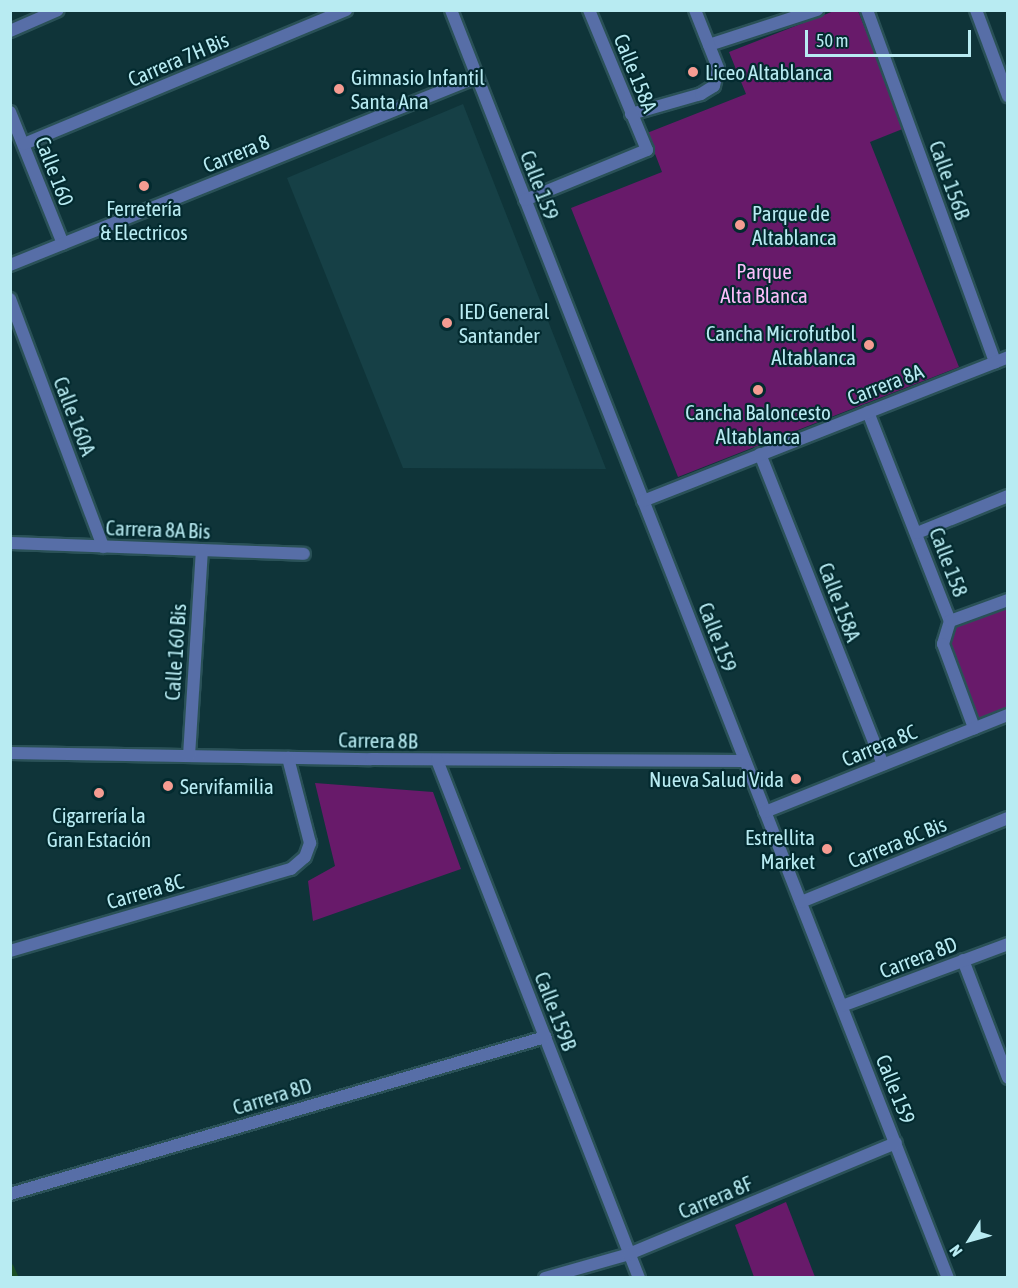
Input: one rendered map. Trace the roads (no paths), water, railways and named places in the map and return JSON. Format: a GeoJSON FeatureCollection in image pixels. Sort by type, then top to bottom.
{"type":"FeatureCollection","features":[{"type":"Feature","properties":{"kind":"street"},"geometry":{"type":"LineString","coordinates":[[10,31],[58,10]]}},
{"type":"Feature","properties":{"kind":"street","name":"Carrera 7H Bis"},"geometry":{"type":"LineString","coordinates":[[24,144],[346,10]]}},
{"type":"Feature","properties":{"kind":"street","name":"Calle 159"},"geometry":{"type":"LineString","coordinates":[[451,10],[948,1278]]}},
{"type":"Feature","properties":{"kind":"street","name":"Calle 158A"},"geometry":{"type":"LineString","coordinates":[[525,200],[647,150],[589,10]]}},
{"type":"Feature","properties":{"kind":"street"},"geometry":{"type":"LineString","coordinates":[[632,114],[701,94],[714,86],[718,68],[695,10]]}},
{"type":"Feature","properties":{"kind":"street"},"geometry":{"type":"LineString","coordinates":[[709,45],[785,15],[817,10]]}},
{"type":"Feature","properties":{"kind":"street","name":"Calle 156B"},"geometry":{"type":"LineString","coordinates":[[867,10],[995,362]]}},
{"type":"Feature","properties":{"kind":"street"},"geometry":{"type":"LineString","coordinates":[[976,10],[1008,96]]}},
{"type":"Feature","properties":{"kind":"street","name":"Carrera 8"},"geometry":{"type":"LineString","coordinates":[[10,265],[477,76]]}},
{"type":"Feature","properties":{"kind":"street","name":"Calle 160"},"geometry":{"type":"LineString","coordinates":[[10,112],[63,244]]}},
{"type":"Feature","properties":{"kind":"street","name":"Calle 160A"},"geometry":{"type":"LineString","coordinates":[[10,298],[103,547]]}},
{"type":"Feature","properties":{"kind":"street","name":"Carrera 8A"},"geometry":{"type":"LineString","coordinates":[[643,501],[1008,357]]}},
{"type":"Feature","properties":{"kind":"street","name":"Calle 158"},"geometry":{"type":"LineString","coordinates":[[868,412],[950,621],[943,644],[974,728]]}},
{"type":"Feature","properties":{"kind":"street","name":"Calle 158A"},"geometry":{"type":"LineString","coordinates":[[760,454],[883,765]]}},
{"type":"Feature","properties":{"kind":"street"},"geometry":{"type":"LineString","coordinates":[[917,533],[1008,496]]}},
{"type":"Feature","properties":{"kind":"street","name":"Carrera 8A Bis"},"geometry":{"type":"LineString","coordinates":[[10,543],[304,554]]}},
{"type":"Feature","properties":{"kind":"street","name":"Calle 160 Bis"},"geometry":{"type":"LineString","coordinates":[[189,756],[202,550]]}},
{"type":"Feature","properties":{"kind":"street"},"geometry":{"type":"LineString","coordinates":[[950,621],[1008,600]]}},
{"type":"Feature","properties":{"kind":"street","name":"Carrera 8C"},"geometry":{"type":"LineString","coordinates":[[765,812],[1008,715]]}},
{"type":"Feature","properties":{"kind":"street","name":"Carrera 8B"},"geometry":{"type":"LineString","coordinates":[[10,753],[288,758],[745,761]]}},
{"type":"Feature","properties":{"kind":"street","name":"Carrera 8C"},"geometry":{"type":"LineString","coordinates":[[10,951],[291,869],[305,857],[310,843],[288,758]]}},
{"type":"Feature","properties":{"kind":"street","name":"Calle 159B"},"geometry":{"type":"LineString","coordinates":[[437,759],[639,1278]]}},
{"type":"Feature","properties":{"kind":"street","name":"Carrera 8C Bis"},"geometry":{"type":"LineString","coordinates":[[801,902],[1008,818]]}},
{"type":"Feature","properties":{"kind":"street","name":"Carrera 8D"},"geometry":{"type":"LineString","coordinates":[[842,1006],[1008,944]]}},
{"type":"Feature","properties":{"kind":"street"},"geometry":{"type":"LineString","coordinates":[[963,960],[1008,1078]]}},
{"type":"Feature","properties":{"kind":"street","name":"Carrera 8D"},"geometry":{"type":"LineString","coordinates":[[10,1194],[545,1038]]}},
{"type":"Feature","properties":{"kind":"street","name":"Carrera 8F"},"geometry":{"type":"LineString","coordinates":[[545,1278],[629,1254],[896,1143]]}},
{"type":"Feature","properties":{"kind":"waterway"},"geometry":{"type":"LineString","coordinates":[[10,1267],[15,1278]]}},
{"type":"Feature","properties":{"kind":"place","name":"Liceo Altablanca"},"geometry":{"type":"Point","coordinates":[693,72]}},
{"type":"Feature","properties":{"kind":"place","name":"Gimnasio Infantil Santa Ana"},"geometry":{"type":"Point","coordinates":[339,89]}},
{"type":"Feature","properties":{"kind":"place","name":"Ferretería & Electricos"},"geometry":{"type":"Point","coordinates":[144,186]}},
{"type":"Feature","properties":{"kind":"place","name":"Parque de Altablanca"},"geometry":{"type":"Point","coordinates":[740,225]}},
{"type":"Feature","properties":{"kind":"place","name":"IED General Santander"},"geometry":{"type":"Point","coordinates":[447,323]}},
{"type":"Feature","properties":{"kind":"place","name":"Cancha Microfutbol Altablanca"},"geometry":{"type":"Point","coordinates":[869,345]}},
{"type":"Feature","properties":{"kind":"place","name":"Cancha Baloncesto Altablanca"},"geometry":{"type":"Point","coordinates":[758,390]}},
{"type":"Feature","properties":{"kind":"place","name":"Nueva Salud Vida"},"geometry":{"type":"Point","coordinates":[796,779]}},
{"type":"Feature","properties":{"kind":"place","name":"Servifamilia"},"geometry":{"type":"Point","coordinates":[168,786]}},
{"type":"Feature","properties":{"kind":"place","name":"Cigarrería la Gran Estación"},"geometry":{"type":"Point","coordinates":[99,793]}},
{"type":"Feature","properties":{"kind":"place","name":"Estrellita Market"},"geometry":{"type":"Point","coordinates":[827,849]}},
{"type":"Feature","properties":{"kind":"park label","name":"Parque Alta Blanca"},"geometry":{"type":"Point","coordinates":[764,283]}}]}
